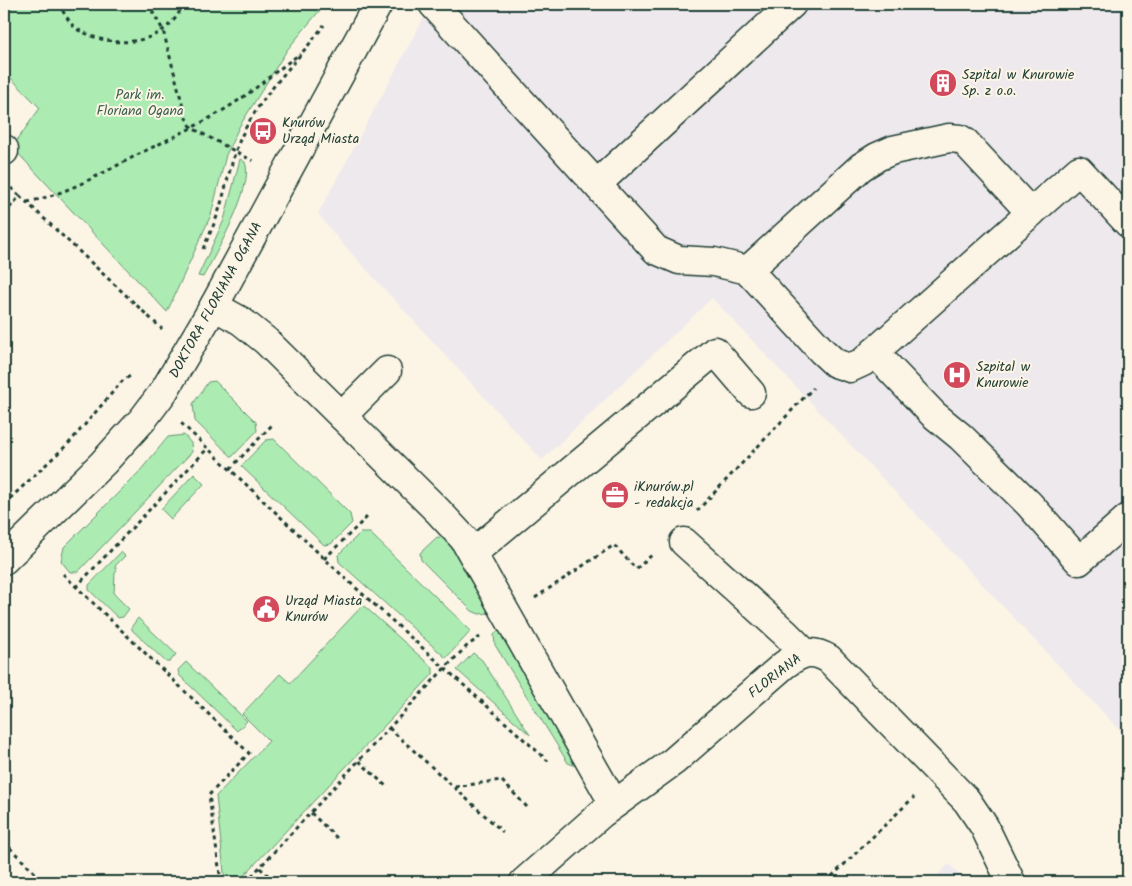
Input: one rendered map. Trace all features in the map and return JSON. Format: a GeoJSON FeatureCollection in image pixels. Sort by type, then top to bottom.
{"type":"FeatureCollection","features":[{"type":"Feature","properties":{"kind":"street","name":"DOKTORA FLORIANA OGANA"},"geometry":{"type":"LineString","coordinates":[[4,560],[138,426],[182,363],[378,4]]}},
{"type":"Feature","properties":{"kind":"street"},"geometry":{"type":"LineString","coordinates":[[433,4],[656,250],[679,260],[714,262],[748,270],[835,363],[850,368],[863,362],[1079,170],[1128,223]]}},
{"type":"Feature","properties":{"kind":"street"},"geometry":{"type":"LineString","coordinates":[[597,184],[792,4]]}},
{"type":"Feature","properties":{"kind":"street"},"geometry":{"type":"LineString","coordinates":[[748,270],[861,167],[893,150],[949,138],[960,139],[966,143],[1031,213]]}},
{"type":"Feature","properties":{"kind":"street"},"geometry":{"type":"LineString","coordinates":[[214,306],[256,332],[438,511],[464,539],[614,804]]}},
{"type":"Feature","properties":{"kind":"street"},"geometry":{"type":"LineString","coordinates":[[473,552],[715,351],[751,394]]}},
{"type":"Feature","properties":{"kind":"street"},"geometry":{"type":"LineString","coordinates":[[874,352],[933,414],[961,438],[1029,504],[1078,561],[1128,518]]}},
{"type":"Feature","properties":{"kind":"street"},"geometry":{"type":"LineString","coordinates":[[342,416],[387,371]]}},
{"type":"Feature","properties":{"kind":"street"},"geometry":{"type":"LineString","coordinates":[[684,542],[804,652]]}},
{"type":"Feature","properties":{"kind":"street","name":"FLORIANA"},"geometry":{"type":"LineString","coordinates":[[524,882],[614,804],[674,761],[784,665],[804,652],[816,653],[829,659],[967,801],[984,826],[1011,882]]}},
{"type":"Feature","properties":{"kind":"path"},"geometry":{"type":"LineString","coordinates":[[58,4],[74,28],[100,40],[126,43],[142,40],[163,30],[178,17],[183,4]]}},
{"type":"Feature","properties":{"kind":"path"},"geometry":{"type":"LineString","coordinates":[[148,4],[163,30],[186,118],[192,128],[253,161]]}},
{"type":"Feature","properties":{"kind":"path"},"geometry":{"type":"LineString","coordinates":[[202,250],[220,208],[235,152],[244,131],[277,79],[306,49],[329,19]]}},
{"type":"Feature","properties":{"kind":"path"},"geometry":{"type":"LineString","coordinates":[[27,202],[47,198],[88,180],[192,128],[240,100],[306,49]]}},
{"type":"Feature","properties":{"kind":"path"},"geometry":{"type":"LineString","coordinates":[[4,181],[168,335]]}},
{"type":"Feature","properties":{"kind":"path"},"geometry":{"type":"LineString","coordinates":[[4,214],[20,196]]}},
{"type":"Feature","properties":{"kind":"path"},"geometry":{"type":"LineString","coordinates":[[695,513],[835,363]]}},
{"type":"Feature","properties":{"kind":"path"},"geometry":{"type":"LineString","coordinates":[[4,504],[70,442],[124,379],[140,372]]}},
{"type":"Feature","properties":{"kind":"path"},"geometry":{"type":"LineString","coordinates":[[176,417],[324,559],[555,768]]}},
{"type":"Feature","properties":{"kind":"path"},"geometry":{"type":"LineString","coordinates":[[230,469],[272,425]]}},
{"type":"Feature","properties":{"kind":"path"},"geometry":{"type":"LineString","coordinates":[[76,587],[208,448]]}},
{"type":"Feature","properties":{"kind":"path"},"geometry":{"type":"LineString","coordinates":[[324,559],[366,517]]}},
{"type":"Feature","properties":{"kind":"path"},"geometry":{"type":"LineString","coordinates":[[507,613],[523,607],[614,545],[636,569],[656,552]]}},
{"type":"Feature","properties":{"kind":"path"},"geometry":{"type":"LineString","coordinates":[[63,574],[249,753],[210,795],[221,882]]}},
{"type":"Feature","properties":{"kind":"path"},"geometry":{"type":"LineString","coordinates":[[246,882],[444,669],[467,646],[480,637]]}},
{"type":"Feature","properties":{"kind":"path"},"geometry":{"type":"LineString","coordinates":[[390,728],[503,832]]}},
{"type":"Feature","properties":{"kind":"path"},"geometry":{"type":"LineString","coordinates":[[359,761],[387,787]]}},
{"type":"Feature","properties":{"kind":"path"},"geometry":{"type":"LineString","coordinates":[[454,787],[502,780],[528,808]]}},
{"type":"Feature","properties":{"kind":"path"},"geometry":{"type":"LineString","coordinates":[[826,882],[918,792]]}},
{"type":"Feature","properties":{"kind":"path"},"geometry":{"type":"LineString","coordinates":[[311,813],[338,839]]}},
{"type":"Feature","properties":{"kind":"path"},"geometry":{"type":"LineString","coordinates":[[4,842],[44,882]]}},
{"type":"Feature","properties":{"kind":"path"},"geometry":{"type":"LineString","coordinates":[[260,868],[274,882]]}},
{"type":"Feature","properties":{"kind":"shaded area","name":"Szpital w Knurowie"},"geometry":{"type":"Polygon","coordinates":[[[431,4],[1128,4],[1128,739],[712,298],[542,460],[340,241],[318,214],[431,4]]]}},
{"type":"Feature","properties":{"kind":"shaded area"},"geometry":{"type":"Polygon","coordinates":[[[949,864],[967,882],[930,882],[949,864]]]}},
{"type":"Feature","properties":{"kind":"green space","name":"Park im. Floriana Ogana"},"geometry":{"type":"Polygon","coordinates":[[[4,4],[325,4],[287,50],[239,127],[226,155],[211,215],[167,312],[12,147],[40,108],[4,71],[4,4]]]}},
{"type":"Feature","properties":{"kind":"green space"},"geometry":{"type":"Polygon","coordinates":[[[240,159],[245,162],[247,173],[239,203],[203,277],[198,276],[224,220],[240,159]]]}},
{"type":"Feature","properties":{"kind":"green space"},"geometry":{"type":"Polygon","coordinates":[[[215,381],[256,422],[257,431],[232,457],[195,421],[193,404],[208,382],[215,381]]]}},
{"type":"Feature","properties":{"kind":"green space"},"geometry":{"type":"Polygon","coordinates":[[[184,435],[191,443],[192,452],[78,572],[70,572],[61,561],[64,547],[139,472],[168,437],[184,435]]]}},
{"type":"Feature","properties":{"kind":"green space"},"geometry":{"type":"Polygon","coordinates":[[[274,439],[350,514],[352,523],[331,544],[324,545],[241,466],[266,440],[274,439]]]}},
{"type":"Feature","properties":{"kind":"green space"},"geometry":{"type":"Polygon","coordinates":[[[194,474],[204,484],[171,519],[161,509],[194,474]]]}},
{"type":"Feature","properties":{"kind":"green space"},"geometry":{"type":"Polygon","coordinates":[[[360,533],[370,533],[471,631],[446,658],[339,562],[338,555],[360,533]]]}},
{"type":"Feature","properties":{"kind":"green space"},"geometry":{"type":"Polygon","coordinates":[[[437,537],[444,538],[454,551],[490,613],[479,614],[472,611],[421,560],[420,553],[437,537]]]}},
{"type":"Feature","properties":{"kind":"green space"},"geometry":{"type":"Polygon","coordinates":[[[121,552],[125,556],[115,566],[117,571],[115,573],[114,594],[129,609],[123,617],[118,618],[89,590],[89,585],[121,552]]]}},
{"type":"Feature","properties":{"kind":"green space"},"geometry":{"type":"Polygon","coordinates":[[[363,605],[433,668],[433,674],[238,882],[225,882],[216,796],[269,741],[242,714],[280,674],[290,683],[363,605]]]}},
{"type":"Feature","properties":{"kind":"green space"},"geometry":{"type":"Polygon","coordinates":[[[138,618],[176,654],[170,662],[166,662],[132,630],[132,626],[138,618]]]}},
{"type":"Feature","properties":{"kind":"green space"},"geometry":{"type":"Polygon","coordinates":[[[499,629],[576,766],[568,763],[495,645],[494,635],[499,629]]]}},
{"type":"Feature","properties":{"kind":"green space"},"geometry":{"type":"Polygon","coordinates":[[[473,653],[482,660],[530,735],[457,670],[473,653]]]}},
{"type":"Feature","properties":{"kind":"green space"},"geometry":{"type":"Polygon","coordinates":[[[186,662],[247,721],[237,731],[179,675],[178,670],[186,662]]]}},
{"type":"Feature","properties":{"kind":"place","name":"Szpital w Knurowie Sp. z o.o."},"geometry":{"type":"Point","coordinates":[943,83]}},
{"type":"Feature","properties":{"kind":"place","name":"Knurów Urząd Miasta"},"geometry":{"type":"Point","coordinates":[263,131]}},
{"type":"Feature","properties":{"kind":"place","name":"Szpital w Knurowie"},"geometry":{"type":"Point","coordinates":[957,375]}},
{"type":"Feature","properties":{"kind":"place","name":"iKnurów.pl - redakcja"},"geometry":{"type":"Point","coordinates":[615,495]}},
{"type":"Feature","properties":{"kind":"place","name":"Urząd Miasta Knurów"},"geometry":{"type":"Point","coordinates":[266,609]}}]}
